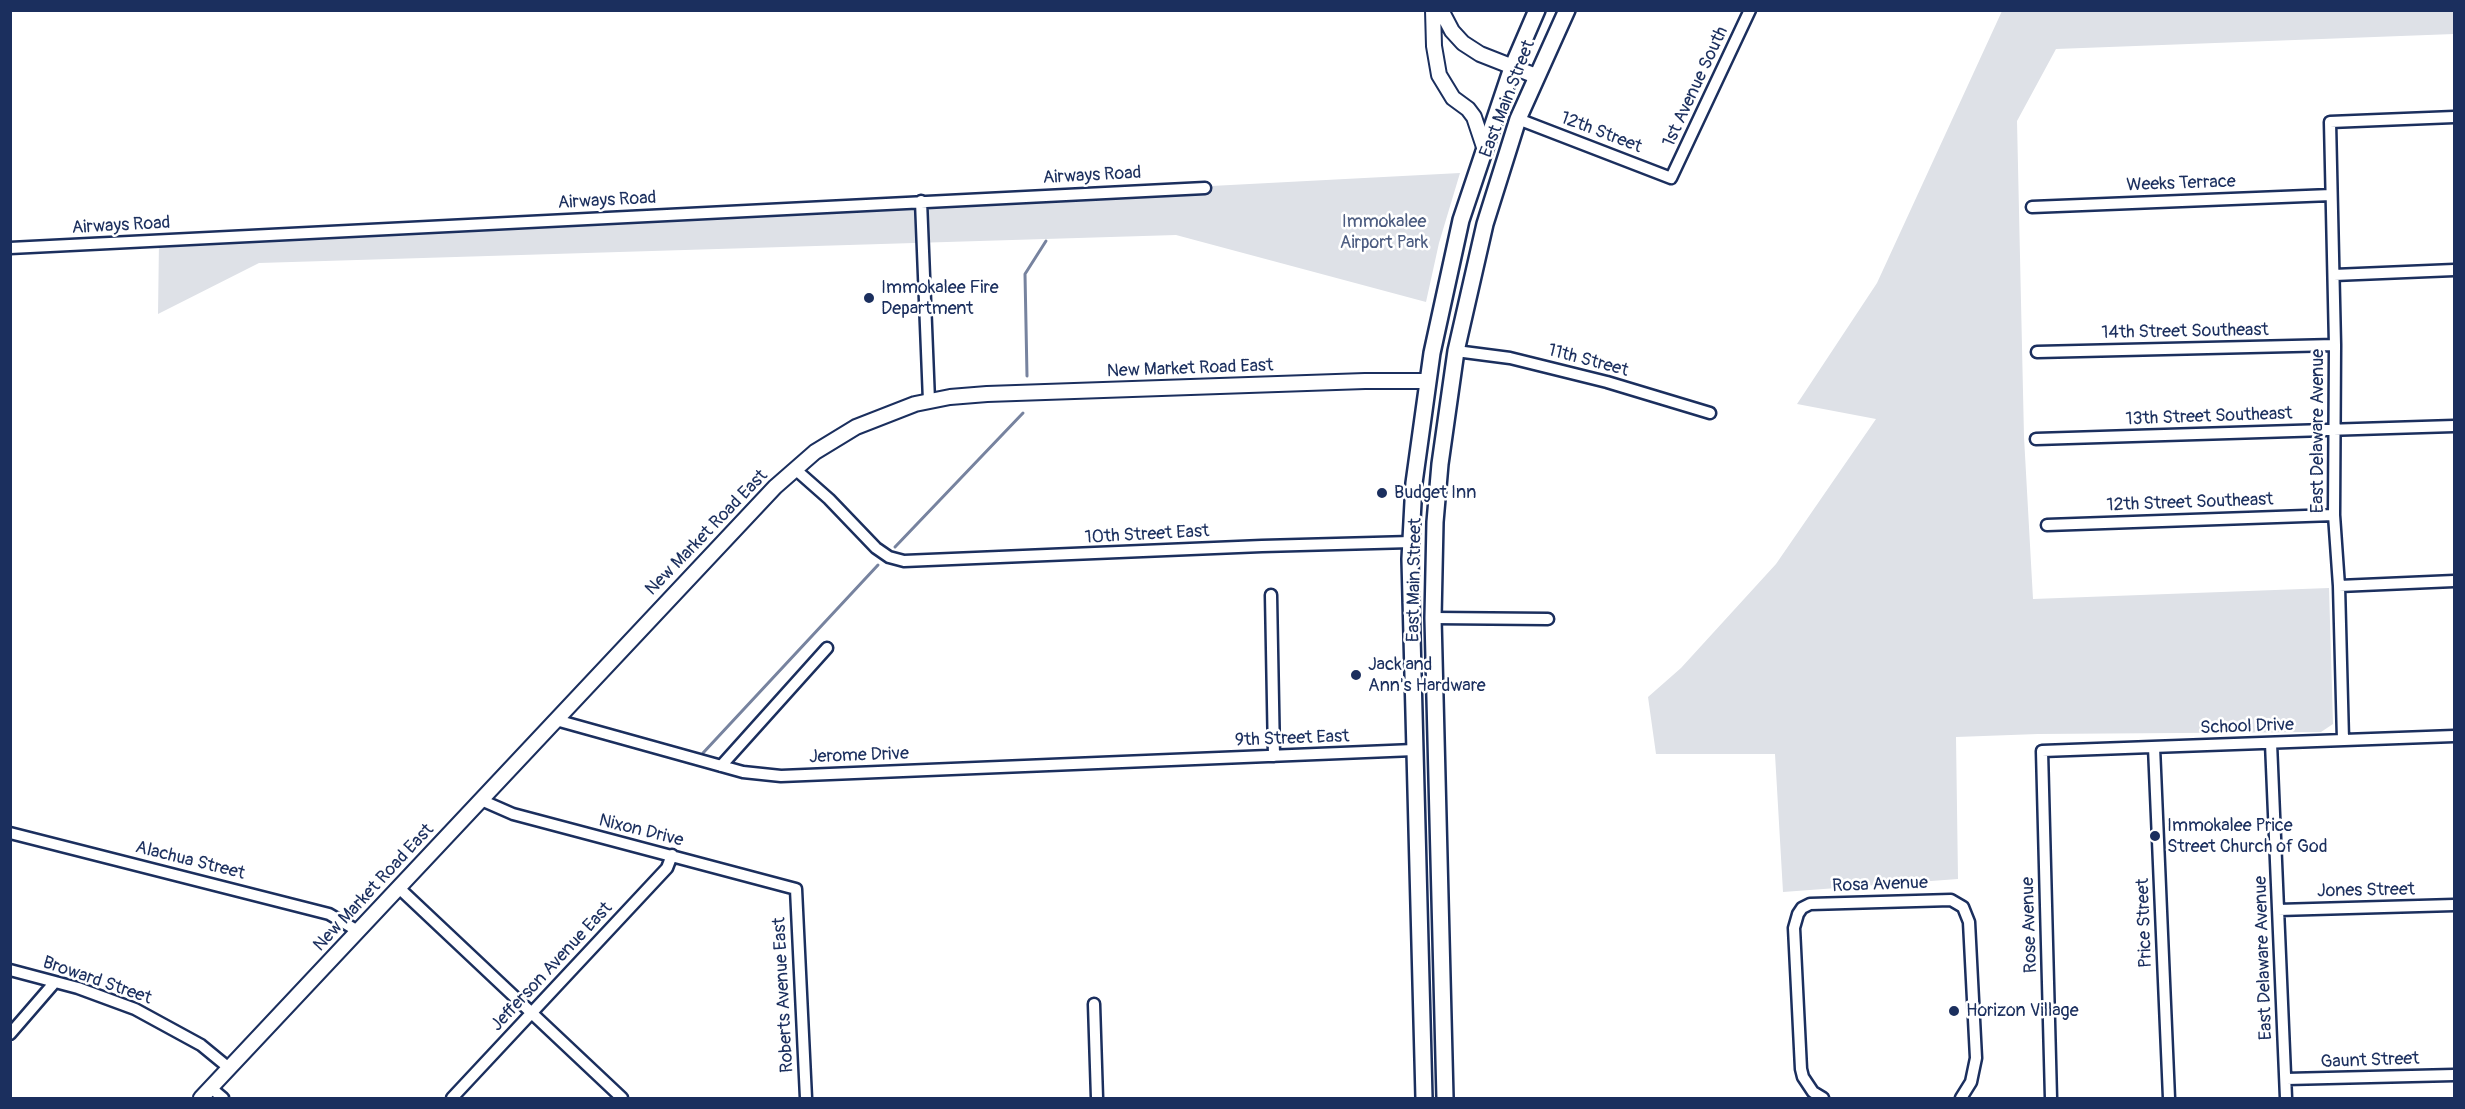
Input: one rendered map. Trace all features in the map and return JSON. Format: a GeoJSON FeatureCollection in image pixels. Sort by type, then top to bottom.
{"type":"FeatureCollection","features":[{"type":"Feature","properties":{"kind":"highway","name":"East Main Street"},"geometry":{"type":"LineString","coordinates":[[1424,1098],[1414,750],[1411,542],[1414,483],[1427,381],[1451,260],[1484,147],[1512,68],[1536,10]]}},
{"type":"Feature","properties":{"kind":"highway","name":"East Main Street"},"geometry":{"type":"LineString","coordinates":[[1445,1098],[1433,618],[1435,513],[1450,384],[1485,224],[1518,119],[1567,10]]}},
{"type":"Feature","properties":{"kind":"highway"},"geometry":{"type":"LineString","coordinates":[[1427,381],[1450,384]]}},
{"type":"Feature","properties":{"kind":"highway"},"geometry":{"type":"LineString","coordinates":[[1414,750],[1436,751]]}},
{"type":"Feature","properties":{"kind":"main road"},"geometry":{"type":"LineString","coordinates":[[1433,10],[1434,46],[1439,75],[1453,98],[1468,109],[1474,117],[1484,147]]}},
{"type":"Feature","properties":{"kind":"main road"},"geometry":{"type":"LineString","coordinates":[[1441,10],[1452,31],[1463,43],[1480,54],[1536,76]]}},
{"type":"Feature","properties":{"kind":"main road","name":"New Market Road East"},"geometry":{"type":"LineString","coordinates":[[201,1098],[733,531],[815,452],[856,427],[929,401],[987,394],[1365,381],[1427,381]]}},
{"type":"Feature","properties":{"kind":"street","name":"1st Avenue South"},"geometry":{"type":"LineString","coordinates":[[1671,178],[1750,10]]}},
{"type":"Feature","properties":{"kind":"street","name":"East Delaware Avenue"},"geometry":{"type":"LineString","coordinates":[[2343,740],[2339,586],[2334,515],[2335,345],[2330,122],[2454,117]]}},
{"type":"Feature","properties":{"kind":"street","name":"12th Street"},"geometry":{"type":"LineString","coordinates":[[1518,119],[1671,178]]}},
{"type":"Feature","properties":{"kind":"street","name":"Airways Road"},"geometry":{"type":"LineString","coordinates":[[10,249],[1205,188]]}},
{"type":"Feature","properties":{"kind":"street","name":"Weeks Terrace"},"geometry":{"type":"LineString","coordinates":[[2032,207],[2331,195]]}},
{"type":"Feature","properties":{"kind":"street"},"geometry":{"type":"LineString","coordinates":[[921,201],[929,401]]}},
{"type":"Feature","properties":{"kind":"street"},"geometry":{"type":"LineString","coordinates":[[2334,275],[2454,270]]}},
{"type":"Feature","properties":{"kind":"street","name":"14th Street Southeast"},"geometry":{"type":"LineString","coordinates":[[2037,352],[2335,345]]}},
{"type":"Feature","properties":{"kind":"street","name":"11th Street"},"geometry":{"type":"LineString","coordinates":[[1456,351],[1520,360],[1607,382],[1710,413]]}},
{"type":"Feature","properties":{"kind":"street","name":"13th Street Southeast"},"geometry":{"type":"LineString","coordinates":[[2036,439],[2454,426]]}},
{"type":"Feature","properties":{"kind":"street","name":"10th Street East"},"geometry":{"type":"LineString","coordinates":[[795,469],[830,499],[869,542],[886,555],[904,561],[1411,542]]}},
{"type":"Feature","properties":{"kind":"street","name":"12th Street Southeast"},"geometry":{"type":"LineString","coordinates":[[2047,525],[2334,515]]}},
{"type":"Feature","properties":{"kind":"street"},"geometry":{"type":"LineString","coordinates":[[2339,586],[2454,581]]}},
{"type":"Feature","properties":{"kind":"street"},"geometry":{"type":"LineString","coordinates":[[1271,595],[1274,756]]}},
{"type":"Feature","properties":{"kind":"street"},"geometry":{"type":"LineString","coordinates":[[1433,618],[1548,619]]}},
{"type":"Feature","properties":{"kind":"street"},"geometry":{"type":"LineString","coordinates":[[721,766],[827,648]]}},
{"type":"Feature","properties":{"kind":"street","name":"Jerome Drive"},"geometry":{"type":"LineString","coordinates":[[556,720],[743,772],[781,776],[1171,760]]}},
{"type":"Feature","properties":{"kind":"street","name":"School Drive"},"geometry":{"type":"LineString","coordinates":[[2042,751],[2454,736]]}},
{"type":"Feature","properties":{"kind":"street","name":"East Delaware Avenue"},"geometry":{"type":"LineString","coordinates":[[2271,743],[2286,1098]]}},
{"type":"Feature","properties":{"kind":"street","name":"Price Street"},"geometry":{"type":"LineString","coordinates":[[2154,747],[2169,1098]]}},
{"type":"Feature","properties":{"kind":"street","name":"9th Street East"},"geometry":{"type":"LineString","coordinates":[[1171,760],[1414,750]]}},
{"type":"Feature","properties":{"kind":"street","name":"Rose Avenue"},"geometry":{"type":"LineString","coordinates":[[2042,751],[2051,1098]]}},
{"type":"Feature","properties":{"kind":"street","name":"Nixon Drive"},"geometry":{"type":"LineString","coordinates":[[481,800],[513,814],[795,889]]}},
{"type":"Feature","properties":{"kind":"street","name":"Alachua Street"},"geometry":{"type":"LineString","coordinates":[[10,833],[329,914],[358,931]]}},
{"type":"Feature","properties":{"kind":"street","name":"Jefferson Avenue East"},"geometry":{"type":"LineString","coordinates":[[452,1098],[667,868],[672,855]]}},
{"type":"Feature","properties":{"kind":"street"},"geometry":{"type":"LineString","coordinates":[[399,888],[622,1098]]}},
{"type":"Feature","properties":{"kind":"street","name":"Roberts Avenue East"},"geometry":{"type":"LineString","coordinates":[[795,889],[806,1098]]}},
{"type":"Feature","properties":{"kind":"street","name":"Rosa Avenue"},"geometry":{"type":"LineString","coordinates":[[1822,1098],[1813,1092],[1803,1077],[1801,1069],[1794,928],[1802,908],[1810,904],[1951,900],[1963,907],[1969,922],[1976,1058],[1971,1082],[1961,1098]]}},
{"type":"Feature","properties":{"kind":"street","name":"Jones Street"},"geometry":{"type":"LineString","coordinates":[[2278,910],[2454,905]]}},
{"type":"Feature","properties":{"kind":"street","name":"Broward Street"},"geometry":{"type":"LineString","coordinates":[[10,970],[55,982],[135,1009],[201,1045],[229,1068]]}},
{"type":"Feature","properties":{"kind":"street"},"geometry":{"type":"LineString","coordinates":[[10,1034],[55,982]]}},
{"type":"Feature","properties":{"kind":"street"},"geometry":{"type":"LineString","coordinates":[[1094,1004],[1097,1098]]}},
{"type":"Feature","properties":{"kind":"street","name":"Gaunt Street"},"geometry":{"type":"LineString","coordinates":[[2286,1079],[2454,1075]]}},
{"type":"Feature","properties":{"kind":"street"},"geometry":{"type":"LineString","coordinates":[[211,1088],[223,1098]]}},
{"type":"Feature","properties":{"kind":"green space"},"geometry":{"type":"Polygon","coordinates":[[[2002,11],[2454,11],[2454,34],[2056,49],[2017,121],[2024,437],[2033,599],[2329,588],[2333,724],[2321,732],[2038,734],[1956,737],[1958,879],[1783,892],[1775,754],[1656,754],[1648,697],[1681,668],[1776,564],[1876,419],[1797,404],[1877,283],[2002,11]]]}},
{"type":"Feature","properties":{"kind":"green space","name":"Immokalee Airport Park"},"geometry":{"type":"Polygon","coordinates":[[[1460,173],[1439,243],[1426,302],[1176,235],[259,263],[158,314],[159,241],[1460,173]]]}},
{"type":"Feature","properties":{"kind":"waterway"},"geometry":{"type":"LineString","coordinates":[[1027,376],[1025,274],[1046,241]]}},
{"type":"Feature","properties":{"kind":"waterway"},"geometry":{"type":"LineString","coordinates":[[895,547],[1023,413]]}},
{"type":"Feature","properties":{"kind":"waterway"},"geometry":{"type":"LineString","coordinates":[[703,753],[878,565]]}},
{"type":"Feature","properties":{"kind":"place","name":"Immokalee Fire Department"},"geometry":{"type":"Point","coordinates":[869,298]}},
{"type":"Feature","properties":{"kind":"place","name":"Budget Inn"},"geometry":{"type":"Point","coordinates":[1382,493]}},
{"type":"Feature","properties":{"kind":"place","name":"Jack and Ann's Hardware"},"geometry":{"type":"Point","coordinates":[1356,675]}},
{"type":"Feature","properties":{"kind":"place","name":"Immokalee Price Street Church of God"},"geometry":{"type":"Point","coordinates":[2155,836]}},
{"type":"Feature","properties":{"kind":"place","name":"Horizon Village"},"geometry":{"type":"Point","coordinates":[1954,1011]}}]}
